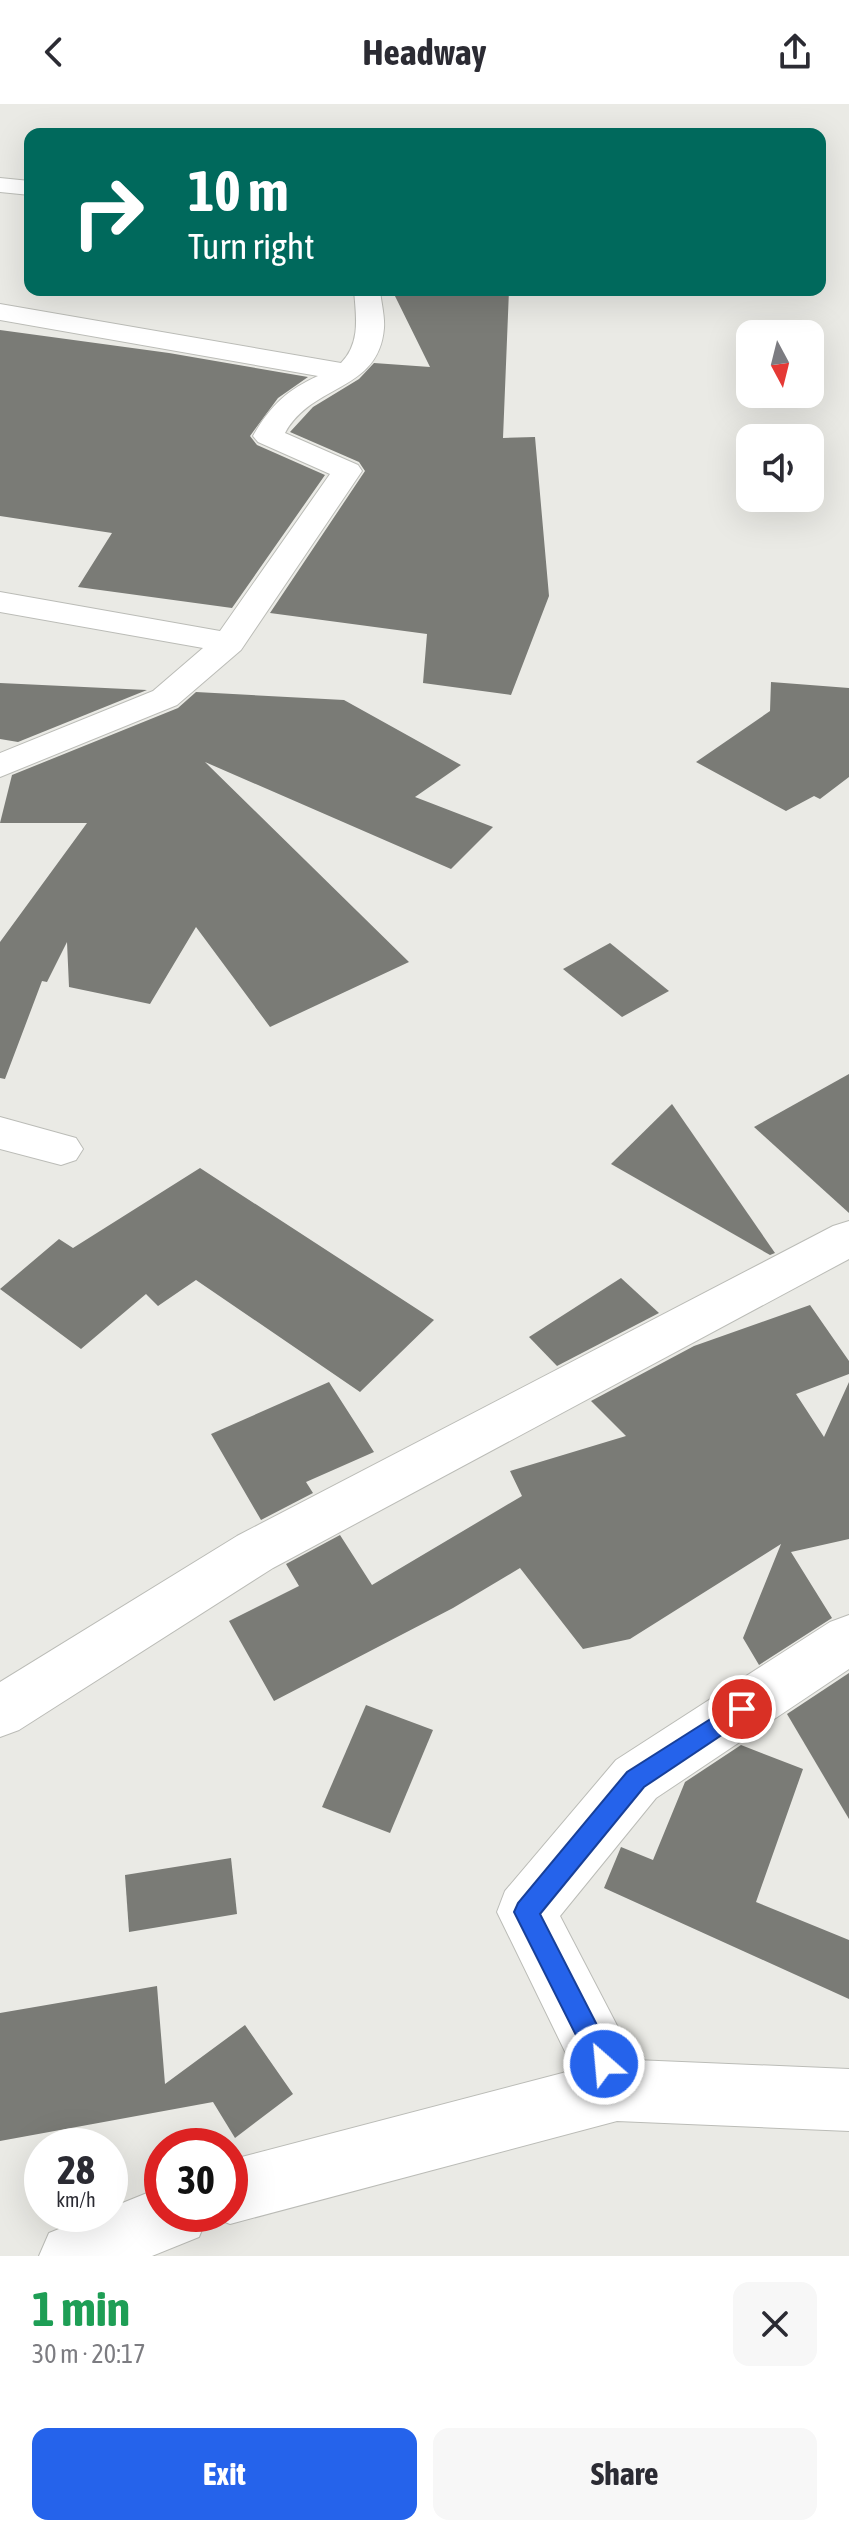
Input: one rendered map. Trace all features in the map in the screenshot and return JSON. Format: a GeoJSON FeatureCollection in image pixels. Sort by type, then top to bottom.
{"type":"FeatureCollection","features":[{"type":"Feature","properties":{"kind":"street"},"geometry":{"type":"LineString","coordinates":[[0,185],[24,187]]}},
{"type":"Feature","properties":{"kind":"street"},"geometry":{"type":"LineString","coordinates":[[0,766],[165,698],[229,643],[347,471],[268,436],[274,419],[294,398],[348,373],[365,357],[367,296]]}},
{"type":"Feature","properties":{"kind":"street"},"geometry":{"type":"LineString","coordinates":[[0,312],[60,309],[348,373]]}},
{"type":"Feature","properties":{"kind":"street"},"geometry":{"type":"LineString","coordinates":[[0,602],[229,643]]}},
{"type":"Feature","properties":{"kind":"street"},"geometry":{"type":"LineString","coordinates":[[0,1133],[61,1149]]}},
{"type":"Feature","properties":{"kind":"street"},"geometry":{"type":"LineString","coordinates":[[0,1712],[255,1552],[849,1238]]}},
{"type":"Feature","properties":{"kind":"street"},"geometry":{"type":"LineString","coordinates":[[617,2090],[526,1912],[636,1779],[849,1639]]}},
{"type":"Feature","properties":{"kind":"street"},"geometry":{"type":"LineString","coordinates":[[248,2187],[617,2090],[849,2100]]}},
{"type":"Feature","properties":{"kind":"street"},"geometry":{"type":"LineString","coordinates":[[72,2256],[144,2227]]}},
{"type":"Feature","properties":{"kind":"building"},"geometry":{"type":"Polygon","coordinates":[[[395,296],[509,296],[503,438],[535,437],[549,596],[511,695],[423,683],[427,634],[270,613],[365,471],[359,462],[290,432],[313,407],[359,379],[374,363],[430,367],[395,296]]]}},
{"type":"Feature","properties":{"kind":"building"},"geometry":{"type":"Polygon","coordinates":[[[0,330],[169,353],[308,377],[278,398],[250,436],[257,445],[325,475],[232,608],[78,587],[112,533],[0,516],[0,330]]]}},
{"type":"Feature","properties":{"kind":"building"},"geometry":{"type":"Polygon","coordinates":[[[771,682],[849,688],[849,777],[820,799],[814,796],[786,811],[696,762],[770,711],[771,682]]]}},
{"type":"Feature","properties":{"kind":"building"},"geometry":{"type":"Polygon","coordinates":[[[0,683],[147,690],[18,742],[0,739],[0,683]]]}},
{"type":"Feature","properties":{"kind":"building"},"geometry":{"type":"Polygon","coordinates":[[[196,692],[344,700],[461,765],[415,797],[493,827],[451,869],[205,762],[409,962],[270,1027],[196,927],[150,1004],[69,987],[67,942],[47,982],[42,981],[5,1079],[0,1078],[0,942],[87,823],[0,823],[12,775],[178,708],[196,692]]]}},
{"type":"Feature","properties":{"kind":"building"},"geometry":{"type":"Polygon","coordinates":[[[610,943],[669,991],[622,1017],[563,969],[610,943]]]}},
{"type":"Feature","properties":{"kind":"building"},"geometry":{"type":"Polygon","coordinates":[[[849,1074],[849,1213],[754,1127],[849,1074]]]}},
{"type":"Feature","properties":{"kind":"building"},"geometry":{"type":"Polygon","coordinates":[[[672,1104],[775,1253],[770,1255],[611,1164],[672,1104]]]}},
{"type":"Feature","properties":{"kind":"building"},"geometry":{"type":"Polygon","coordinates":[[[200,1168],[434,1320],[360,1392],[196,1280],[158,1306],[146,1294],[81,1349],[0,1289],[59,1239],[73,1248],[200,1168]]]}},
{"type":"Feature","properties":{"kind":"building"},"geometry":{"type":"Polygon","coordinates":[[[621,1278],[659,1313],[557,1366],[529,1337],[621,1278]]]}},
{"type":"Feature","properties":{"kind":"building"},"geometry":{"type":"Polygon","coordinates":[[[810,1305],[849,1361],[849,1374],[796,1394],[824,1437],[849,1382],[849,1539],[791,1552],[832,1618],[759,1665],[743,1638],[781,1544],[630,1639],[583,1649],[520,1568],[453,1608],[274,1701],[229,1621],[299,1586],[286,1564],[340,1535],[372,1585],[522,1496],[510,1471],[626,1436],[591,1401],[694,1346],[810,1305]]]}},
{"type":"Feature","properties":{"kind":"building"},"geometry":{"type":"Polygon","coordinates":[[[329,1382],[374,1452],[306,1482],[313,1493],[261,1520],[211,1434],[329,1382]]]}},
{"type":"Feature","properties":{"kind":"building"},"geometry":{"type":"Polygon","coordinates":[[[849,1673],[849,1819],[787,1714],[849,1673]]]}},
{"type":"Feature","properties":{"kind":"building"},"geometry":{"type":"Polygon","coordinates":[[[366,1705],[433,1730],[390,1833],[322,1807],[366,1705]]]}},
{"type":"Feature","properties":{"kind":"building"},"geometry":{"type":"Polygon","coordinates":[[[741,1745],[803,1769],[756,1902],[849,1940],[849,1999],[604,1888],[621,1847],[653,1860],[685,1782],[741,1745]]]}},
{"type":"Feature","properties":{"kind":"building"},"geometry":{"type":"Polygon","coordinates":[[[231,1858],[237,1914],[129,1932],[125,1875],[231,1858]]]}},
{"type":"Feature","properties":{"kind":"building"},"geometry":{"type":"Polygon","coordinates":[[[157,1986],[165,2084],[245,2025],[293,2094],[248,2128],[229,2128],[213,2102],[71,2128],[24,2128],[24,2137],[0,2141],[0,2013],[157,1986]]]}},
{"type":"Feature","properties":{"kind":"route"},"geometry":{"type":"LineString","coordinates":[[604,2064],[526,1912],[636,1779],[742,1709]]}}]}
